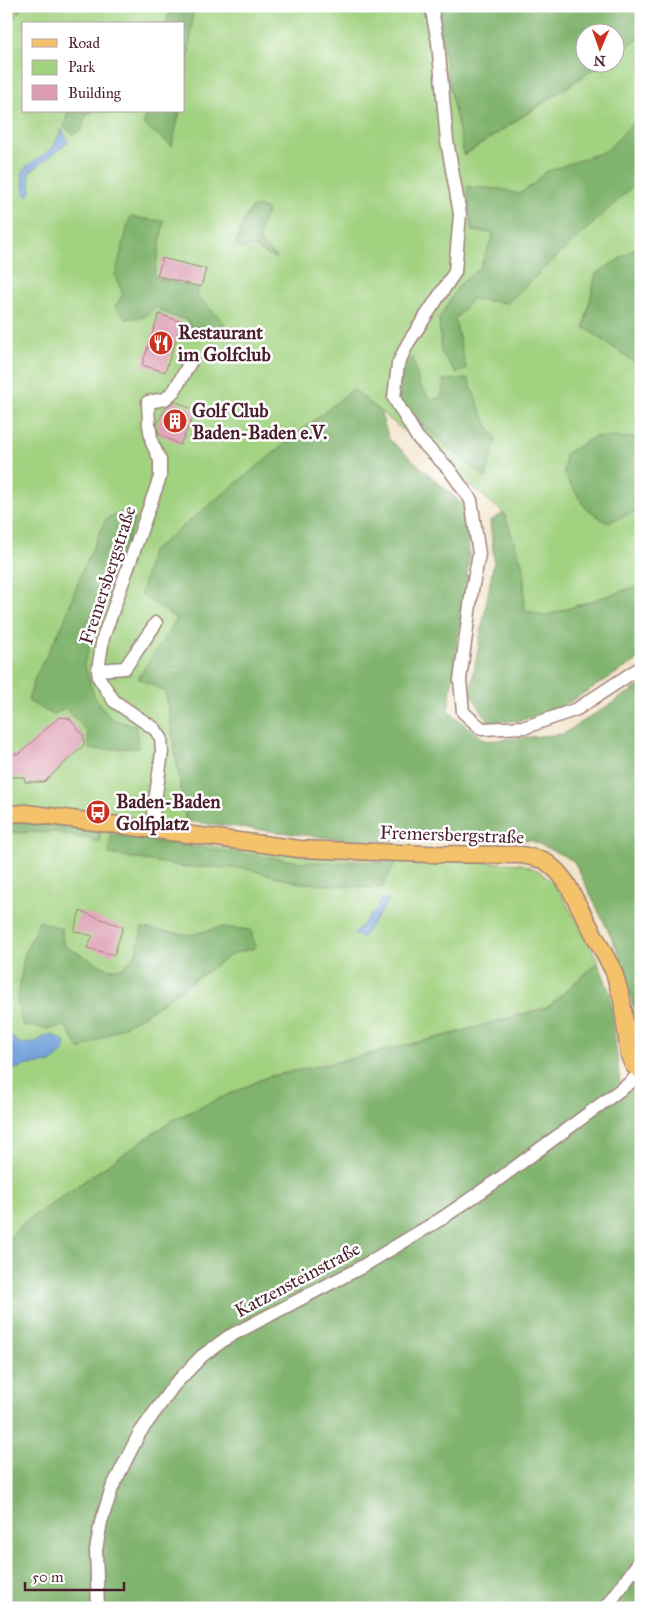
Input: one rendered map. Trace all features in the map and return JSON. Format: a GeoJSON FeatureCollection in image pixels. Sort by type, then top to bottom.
{"type":"FeatureCollection","features":[{"type":"Feature","properties":{"kind":"main road","name":"Fremersbergstraße"},"geometry":{"type":"LineString","coordinates":[[6,814],[26,814],[300,849],[428,854],[522,854],[544,860],[558,871],[566,882],[614,972],[622,1000],[629,1055],[633,1066],[641,1071]]}},
{"type":"Feature","properties":{"kind":"street"},"geometry":{"type":"LineString","coordinates":[[431,6],[438,42],[446,141],[460,214],[455,272],[408,343],[398,364],[394,398],[417,437],[449,469],[471,500],[479,554],[472,590],[460,680],[463,712],[482,729],[526,727],[577,709],[641,667]]}},
{"type":"Feature","properties":{"kind":"street","name":"Fremersbergstraße"},"geometry":{"type":"LineString","coordinates":[[151,830],[162,752],[161,738],[155,729],[114,701],[99,678],[98,670],[103,638],[160,477],[160,460],[152,443],[148,402],[165,399],[174,391],[192,359]]}},
{"type":"Feature","properties":{"kind":"street"},"geometry":{"type":"LineString","coordinates":[[98,670],[125,668],[156,623]]}},
{"type":"Feature","properties":{"kind":"street","name":"Katzensteinstraße"},"geometry":{"type":"LineString","coordinates":[[98,1608],[96,1550],[101,1522],[112,1488],[139,1434],[174,1385],[202,1356],[228,1337],[358,1269],[440,1219],[495,1182],[631,1082],[641,1071]]}},
{"type":"Feature","properties":{"kind":"street"},"geometry":{"type":"LineString","coordinates":[[606,1608],[641,1559]]}},
{"type":"Feature","properties":{"kind":"green space"},"geometry":{"type":"Polygon","coordinates":[[[6,6],[24,6],[6,27],[6,6]]]}},
{"type":"Feature","properties":{"kind":"green space","name":"Golf Club Baden-Baden e.V."},"geometry":{"type":"Polygon","coordinates":[[[24,6],[437,6],[450,89],[465,155],[590,72],[624,72],[624,49],[641,37],[641,245],[596,274],[584,326],[641,367],[641,585],[545,616],[524,609],[524,570],[504,513],[353,389],[177,619],[139,678],[166,692],[186,821],[177,841],[260,851],[344,858],[400,861],[402,858],[522,864],[539,871],[554,884],[586,935],[598,962],[548,1007],[452,1034],[267,1077],[173,1120],[22,1224],[6,1243],[6,27],[24,6]]]}},
{"type":"Feature","properties":{"kind":"green space"},"geometry":{"type":"Polygon","coordinates":[[[183,6],[193,6],[185,84],[185,22],[167,22],[168,15],[183,6]]]}},
{"type":"Feature","properties":{"kind":"green space"},"geometry":{"type":"Polygon","coordinates":[[[437,6],[641,6],[641,37],[624,49],[624,22],[574,22],[574,72],[589,72],[464,155],[450,89],[437,6]]]}},
{"type":"Feature","properties":{"kind":"green space"},"geometry":{"type":"Polygon","coordinates":[[[68,112],[92,112],[85,117],[82,130],[73,134],[64,127],[68,112]]]}},
{"type":"Feature","properties":{"kind":"green space"},"geometry":{"type":"Polygon","coordinates":[[[148,112],[180,112],[172,146],[143,124],[148,112]]]}},
{"type":"Feature","properties":{"kind":"green space"},"geometry":{"type":"Polygon","coordinates":[[[641,115],[641,179],[507,303],[472,299],[455,319],[466,369],[456,373],[441,352],[439,319],[459,285],[480,268],[494,233],[472,231],[467,187],[502,189],[518,194],[533,185],[545,172],[606,151],[641,115]]]}},
{"type":"Feature","properties":{"kind":"green space"},"geometry":{"type":"Polygon","coordinates":[[[257,206],[268,210],[260,228],[260,243],[276,256],[276,259],[252,246],[241,249],[235,246],[243,222],[252,207],[257,206]]]}},
{"type":"Feature","properties":{"kind":"green space"},"geometry":{"type":"Polygon","coordinates":[[[130,217],[164,221],[154,277],[197,289],[198,297],[224,322],[223,334],[213,339],[191,327],[188,320],[172,316],[155,307],[144,317],[126,319],[115,307],[123,294],[115,276],[130,217]]]}},
{"type":"Feature","properties":{"kind":"green space"},"geometry":{"type":"Polygon","coordinates":[[[641,245],[641,367],[584,327],[596,274],[641,245]]]}},
{"type":"Feature","properties":{"kind":"green space"},"geometry":{"type":"Polygon","coordinates":[[[413,357],[419,384],[431,400],[442,397],[443,380],[468,379],[483,416],[496,439],[486,478],[426,429],[399,400],[403,365],[413,357]]]}},
{"type":"Feature","properties":{"kind":"green space"},"geometry":{"type":"Polygon","coordinates":[[[353,389],[380,411],[389,439],[468,509],[469,561],[448,711],[486,741],[563,734],[641,685],[641,1007],[633,1006],[618,951],[574,861],[531,840],[355,841],[186,821],[166,692],[138,678],[177,619],[141,595],[151,552],[353,389]]]}},
{"type":"Feature","properties":{"kind":"green space"},"geometry":{"type":"Polygon","coordinates":[[[594,437],[641,438],[641,509],[607,523],[585,507],[564,474],[565,454],[594,437]]]}},
{"type":"Feature","properties":{"kind":"green space"},"geometry":{"type":"Polygon","coordinates":[[[118,513],[135,519],[84,663],[94,696],[110,718],[137,727],[138,748],[90,750],[87,731],[65,708],[53,715],[28,701],[35,677],[63,624],[82,571],[106,519],[118,513]]]}},
{"type":"Feature","properties":{"kind":"green space"},"geometry":{"type":"Polygon","coordinates":[[[504,513],[524,570],[524,610],[545,616],[641,585],[641,658],[563,706],[520,721],[488,721],[470,693],[494,561],[490,521],[504,513]]]}},
{"type":"Feature","properties":{"kind":"green space"},"geometry":{"type":"Polygon","coordinates":[[[6,822],[33,823],[100,832],[100,842],[55,832],[6,833],[6,822]]]}},
{"type":"Feature","properties":{"kind":"green space"},"geometry":{"type":"Polygon","coordinates":[[[111,835],[303,862],[395,863],[382,888],[300,883],[243,868],[186,867],[109,854],[111,835]]]}},
{"type":"Feature","properties":{"kind":"green space"},"geometry":{"type":"Polygon","coordinates":[[[39,921],[62,929],[63,945],[108,969],[123,968],[136,953],[142,928],[191,935],[221,927],[251,930],[255,948],[232,954],[143,1016],[80,1050],[65,1026],[51,1029],[23,1026],[17,1004],[24,956],[39,921]]]}},
{"type":"Feature","properties":{"kind":"green space"},"geometry":{"type":"Polygon","coordinates":[[[598,962],[610,993],[620,1083],[635,1090],[641,1090],[641,1608],[6,1608],[6,1243],[22,1224],[173,1120],[267,1077],[452,1034],[548,1007],[598,962]]]}},
{"type":"Feature","properties":{"kind":"green space"},"geometry":{"type":"Polygon","coordinates":[[[631,1009],[641,1009],[641,1052],[637,1050],[631,1009]]]}},
{"type":"Feature","properties":{"kind":"water"},"geometry":{"type":"Polygon","coordinates":[[[62,129],[68,142],[29,173],[31,192],[28,196],[24,193],[22,174],[26,167],[53,148],[62,129]]]}},
{"type":"Feature","properties":{"kind":"water"},"geometry":{"type":"Polygon","coordinates":[[[382,898],[388,900],[362,938],[354,934],[376,910],[382,898]]]}},
{"type":"Feature","properties":{"kind":"water"},"geometry":{"type":"Polygon","coordinates":[[[6,1033],[21,1044],[34,1043],[50,1034],[64,1041],[65,1050],[51,1063],[28,1065],[8,1071],[6,1076],[6,1033]]]}},
{"type":"Feature","properties":{"kind":"building"},"geometry":{"type":"Polygon","coordinates":[[[162,258],[206,269],[201,287],[157,276],[162,258]]]}},
{"type":"Feature","properties":{"kind":"building"},"geometry":{"type":"Polygon","coordinates":[[[159,314],[182,322],[165,372],[142,365],[159,314]]]}},
{"type":"Feature","properties":{"kind":"building","name":"Golf Club Baden-Baden e.V."},"geometry":{"type":"Polygon","coordinates":[[[175,401],[196,411],[180,445],[159,434],[157,424],[166,407],[175,401]]]}},
{"type":"Feature","properties":{"kind":"building"},"geometry":{"type":"Polygon","coordinates":[[[59,717],[69,718],[84,736],[84,745],[44,782],[25,782],[24,777],[6,777],[6,754],[19,754],[59,717]]]}},
{"type":"Feature","properties":{"kind":"building"},"geometry":{"type":"Polygon","coordinates":[[[80,911],[123,927],[114,955],[87,948],[93,936],[74,931],[80,911]]]}},
{"type":"Feature","properties":{"kind":"place","name":"Restaurant im Golfclub"},"geometry":{"type":"Point","coordinates":[161,343]}},
{"type":"Feature","properties":{"kind":"place","name":"Golf Club Baden-Baden e.V."},"geometry":{"type":"Point","coordinates":[175,421]}},
{"type":"Feature","properties":{"kind":"place","name":"Baden-Baden Golfplatz"},"geometry":{"type":"Point","coordinates":[98,812]}}]}
